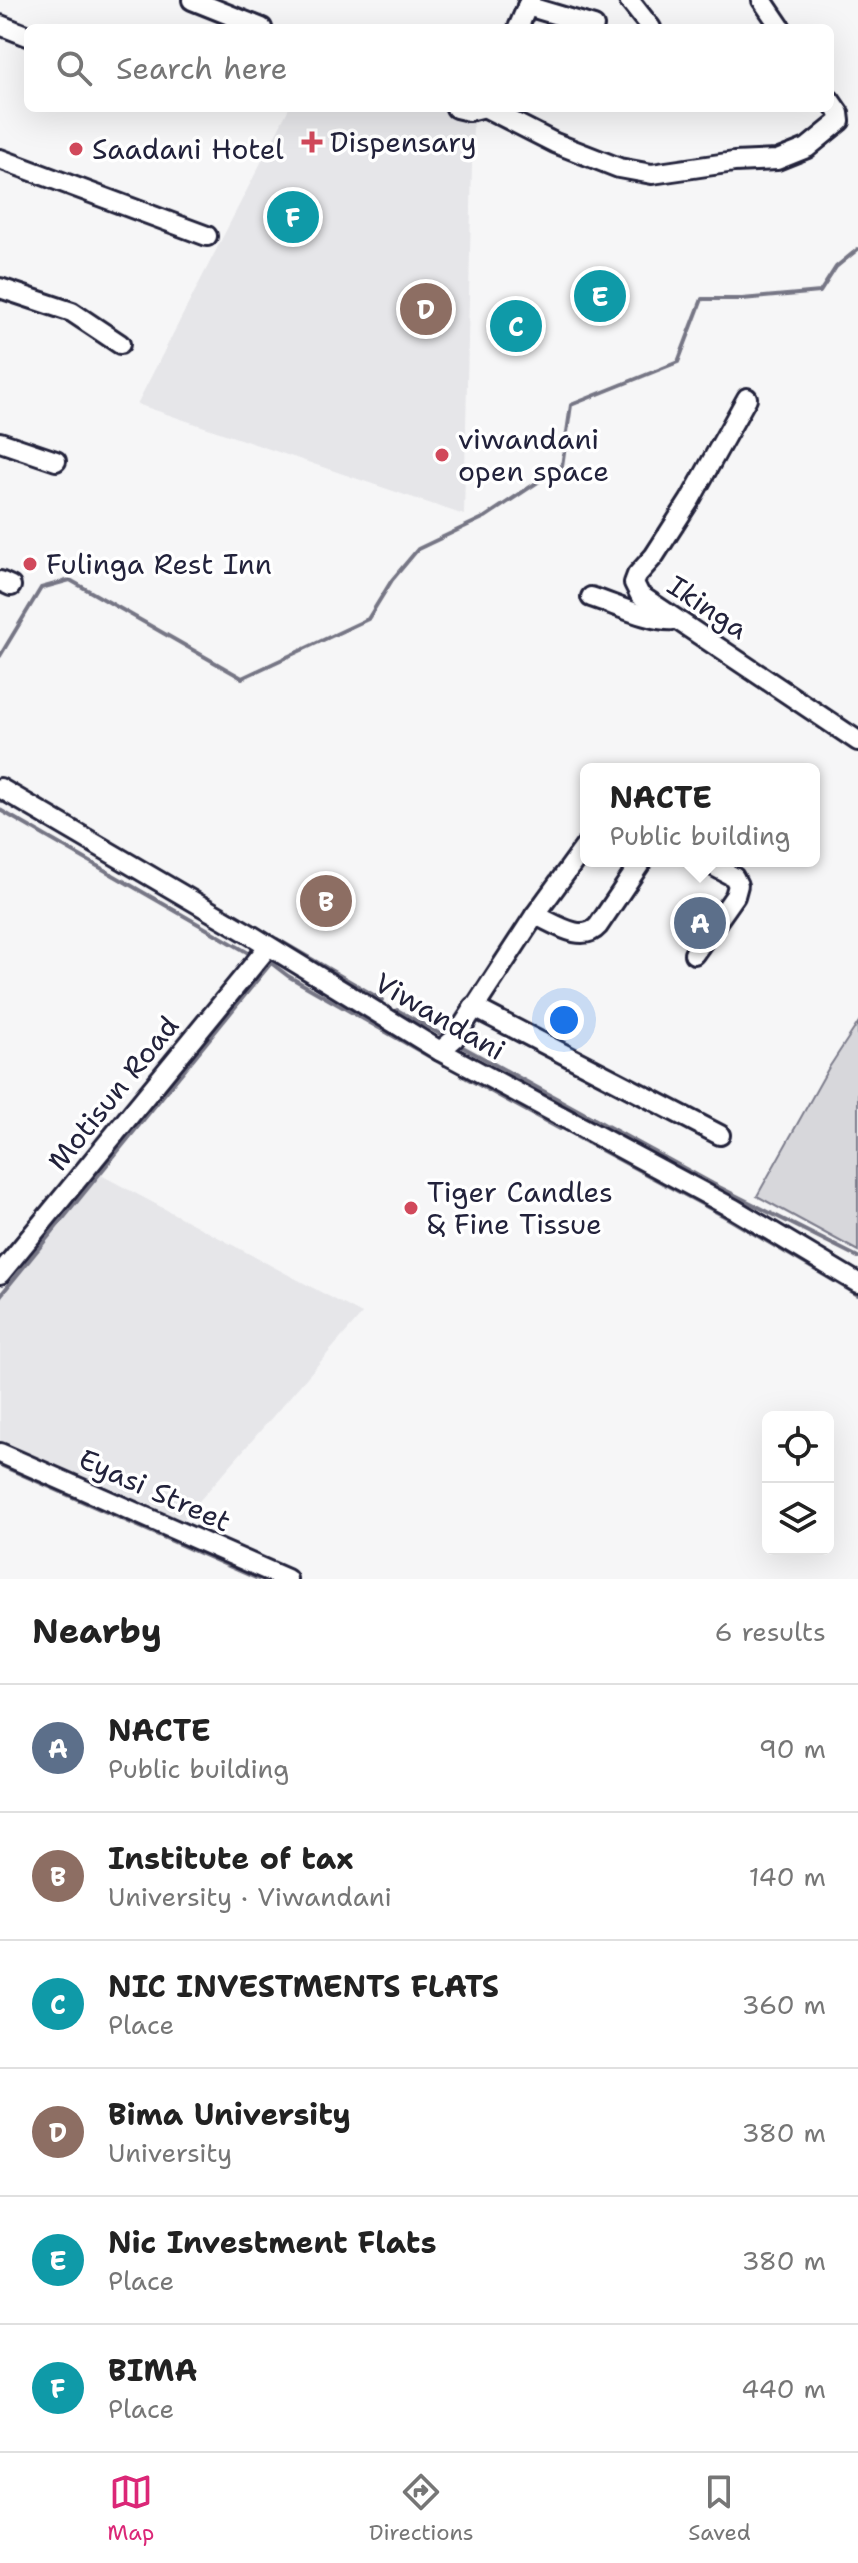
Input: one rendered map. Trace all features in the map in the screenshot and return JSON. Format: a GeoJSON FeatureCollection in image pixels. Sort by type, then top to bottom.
{"type":"FeatureCollection","features":[{"type":"Feature","properties":{"kind":"street"},"geometry":{"type":"LineString","coordinates":[[192,0],[252,24]]}},
{"type":"Feature","properties":{"kind":"street"},"geometry":{"type":"LineString","coordinates":[[629,0],[648,24]]}},
{"type":"Feature","properties":{"kind":"street"},"geometry":{"type":"LineString","coordinates":[[762,0],[778,24]]}},
{"type":"Feature","properties":{"kind":"street"},"geometry":{"type":"LineString","coordinates":[[520,24],[528,3],[588,24]]}},
{"type":"Feature","properties":{"kind":"street"},"geometry":{"type":"LineString","coordinates":[[210,24],[216,9]]}},
{"type":"Feature","properties":{"kind":"street"},"geometry":{"type":"LineString","coordinates":[[0,25],[24,34]]}},
{"type":"Feature","properties":{"kind":"street"},"geometry":{"type":"LineString","coordinates":[[492,112],[555,143],[619,168],[652,174],[734,162],[777,160],[807,148],[840,121],[834,106]]}},
{"type":"Feature","properties":{"kind":"street"},"geometry":{"type":"LineString","coordinates":[[0,159],[207,236]]}},
{"type":"Feature","properties":{"kind":"street"},"geometry":{"type":"LineString","coordinates":[[0,288],[72,312],[120,344]]}},
{"type":"Feature","properties":{"kind":"street","name":"Ikinga"},"geometry":{"type":"LineString","coordinates":[[747,398],[690,500],[634,583],[640,595],[858,741]]}},
{"type":"Feature","properties":{"kind":"street"},"geometry":{"type":"LineString","coordinates":[[0,442],[56,461]]}},
{"type":"Feature","properties":{"kind":"street"},"geometry":{"type":"LineString","coordinates":[[591,597],[626,607],[652,619],[675,619]]}},
{"type":"Feature","properties":{"kind":"street","name":"Viwandani"},"geometry":{"type":"LineString","coordinates":[[0,788],[440,1051],[734,1209],[858,1283]]}},
{"type":"Feature","properties":{"kind":"street"},"geometry":{"type":"LineString","coordinates":[[440,1051],[454,1039],[535,915],[580,853]]}},
{"type":"Feature","properties":{"kind":"street"},"geometry":{"type":"LineString","coordinates":[[535,915],[579,934],[590,933],[638,867]]}},
{"type":"Feature","properties":{"kind":"street"},"geometry":{"type":"LineString","coordinates":[[694,954],[735,896],[738,885],[734,877],[715,867]]}},
{"type":"Feature","properties":{"kind":"street","name":"Motisun Road"},"geometry":{"type":"LineString","coordinates":[[0,1274],[268,947]]}},
{"type":"Feature","properties":{"kind":"street"},"geometry":{"type":"LineString","coordinates":[[473,1007],[720,1135]]}},
{"type":"Feature","properties":{"kind":"street","name":"Eyasi Street"},"geometry":{"type":"LineString","coordinates":[[0,1453],[287,1579]]}},
{"type":"Feature","properties":{"kind":"shaded area"},"geometry":{"type":"Polygon","coordinates":[[[287,112],[448,112],[473,122],[464,515],[137,404],[287,112]]]}},
{"type":"Feature","properties":{"kind":"shaded area"},"geometry":{"type":"Polygon","coordinates":[[[858,1023],[858,1251],[757,1196],[828,1069],[858,1023]]]}},
{"type":"Feature","properties":{"kind":"shaded area"},"geometry":{"type":"Polygon","coordinates":[[[101,1175],[362,1314],[180,1523],[0,1445],[0,1293],[101,1175]]]}},
{"type":"Feature","properties":{"kind":"waterway"},"geometry":{"type":"LineString","coordinates":[[0,656],[41,588],[70,580],[242,678],[368,619],[392,580],[418,549],[485,517],[562,466],[571,405],[678,362],[702,299],[820,292],[836,267],[858,249]]}},
{"type":"Feature","properties":{"kind":"waterway"},"geometry":{"type":"LineString","coordinates":[[0,810],[252,955]]}},
{"type":"Feature","properties":{"kind":"waterway"},"geometry":{"type":"LineString","coordinates":[[277,939],[382,1000]]}},
{"type":"Feature","properties":{"kind":"waterway"},"geometry":{"type":"LineString","coordinates":[[0,1296],[271,963],[288,976],[444,1065]]}},
{"type":"Feature","properties":{"kind":"waterway"},"geometry":{"type":"LineString","coordinates":[[397,1010],[442,1035]]}},
{"type":"Feature","properties":{"kind":"waterway"},"geometry":{"type":"LineString","coordinates":[[459,1045],[713,1184],[858,1257]]}},
{"type":"Feature","properties":{"kind":"waterway"},"geometry":{"type":"LineString","coordinates":[[461,1075],[560,1129]]}},
{"type":"Feature","properties":{"kind":"waterway"},"geometry":{"type":"LineString","coordinates":[[577,1137],[724,1216],[858,1295]]}},
{"type":"Feature","properties":{"kind":"waterway"},"geometry":{"type":"LineString","coordinates":[[0,1258],[86,1155]]}},
{"type":"Feature","properties":{"kind":"waterway"},"geometry":{"type":"LineString","coordinates":[[0,1465],[258,1579]]}},
{"type":"Feature","properties":{"kind":"place","name":"Dispensary"},"geometry":{"type":"Point","coordinates":[312,142]}},
{"type":"Feature","properties":{"kind":"place","name":"Saadani Hotel"},"geometry":{"type":"Point","coordinates":[76,149]}},
{"type":"Feature","properties":{"kind":"place","name":"BIMA"},"geometry":{"type":"Point","coordinates":[293,217]}},
{"type":"Feature","properties":{"kind":"place","name":"Nic Investment Flats"},"geometry":{"type":"Point","coordinates":[600,296]}},
{"type":"Feature","properties":{"kind":"place","name":"Bima University"},"geometry":{"type":"Point","coordinates":[426,309]}},
{"type":"Feature","properties":{"kind":"place","name":"NIC INVESTMENTS FLATS"},"geometry":{"type":"Point","coordinates":[516,326]}},
{"type":"Feature","properties":{"kind":"place","name":"viwandani open space"},"geometry":{"type":"Point","coordinates":[442,455]}},
{"type":"Feature","properties":{"kind":"place","name":"Fulinga Rest Inn"},"geometry":{"type":"Point","coordinates":[30,564]}},
{"type":"Feature","properties":{"kind":"place","name":"Institute of tax"},"geometry":{"type":"Point","coordinates":[326,901]}},
{"type":"Feature","properties":{"kind":"place","name":"NACTE"},"geometry":{"type":"Point","coordinates":[700,923]}},
{"type":"Feature","properties":{"kind":"place","name":"Tiger Candles & Fine Tissue"},"geometry":{"type":"Point","coordinates":[411,1208]}}]}
